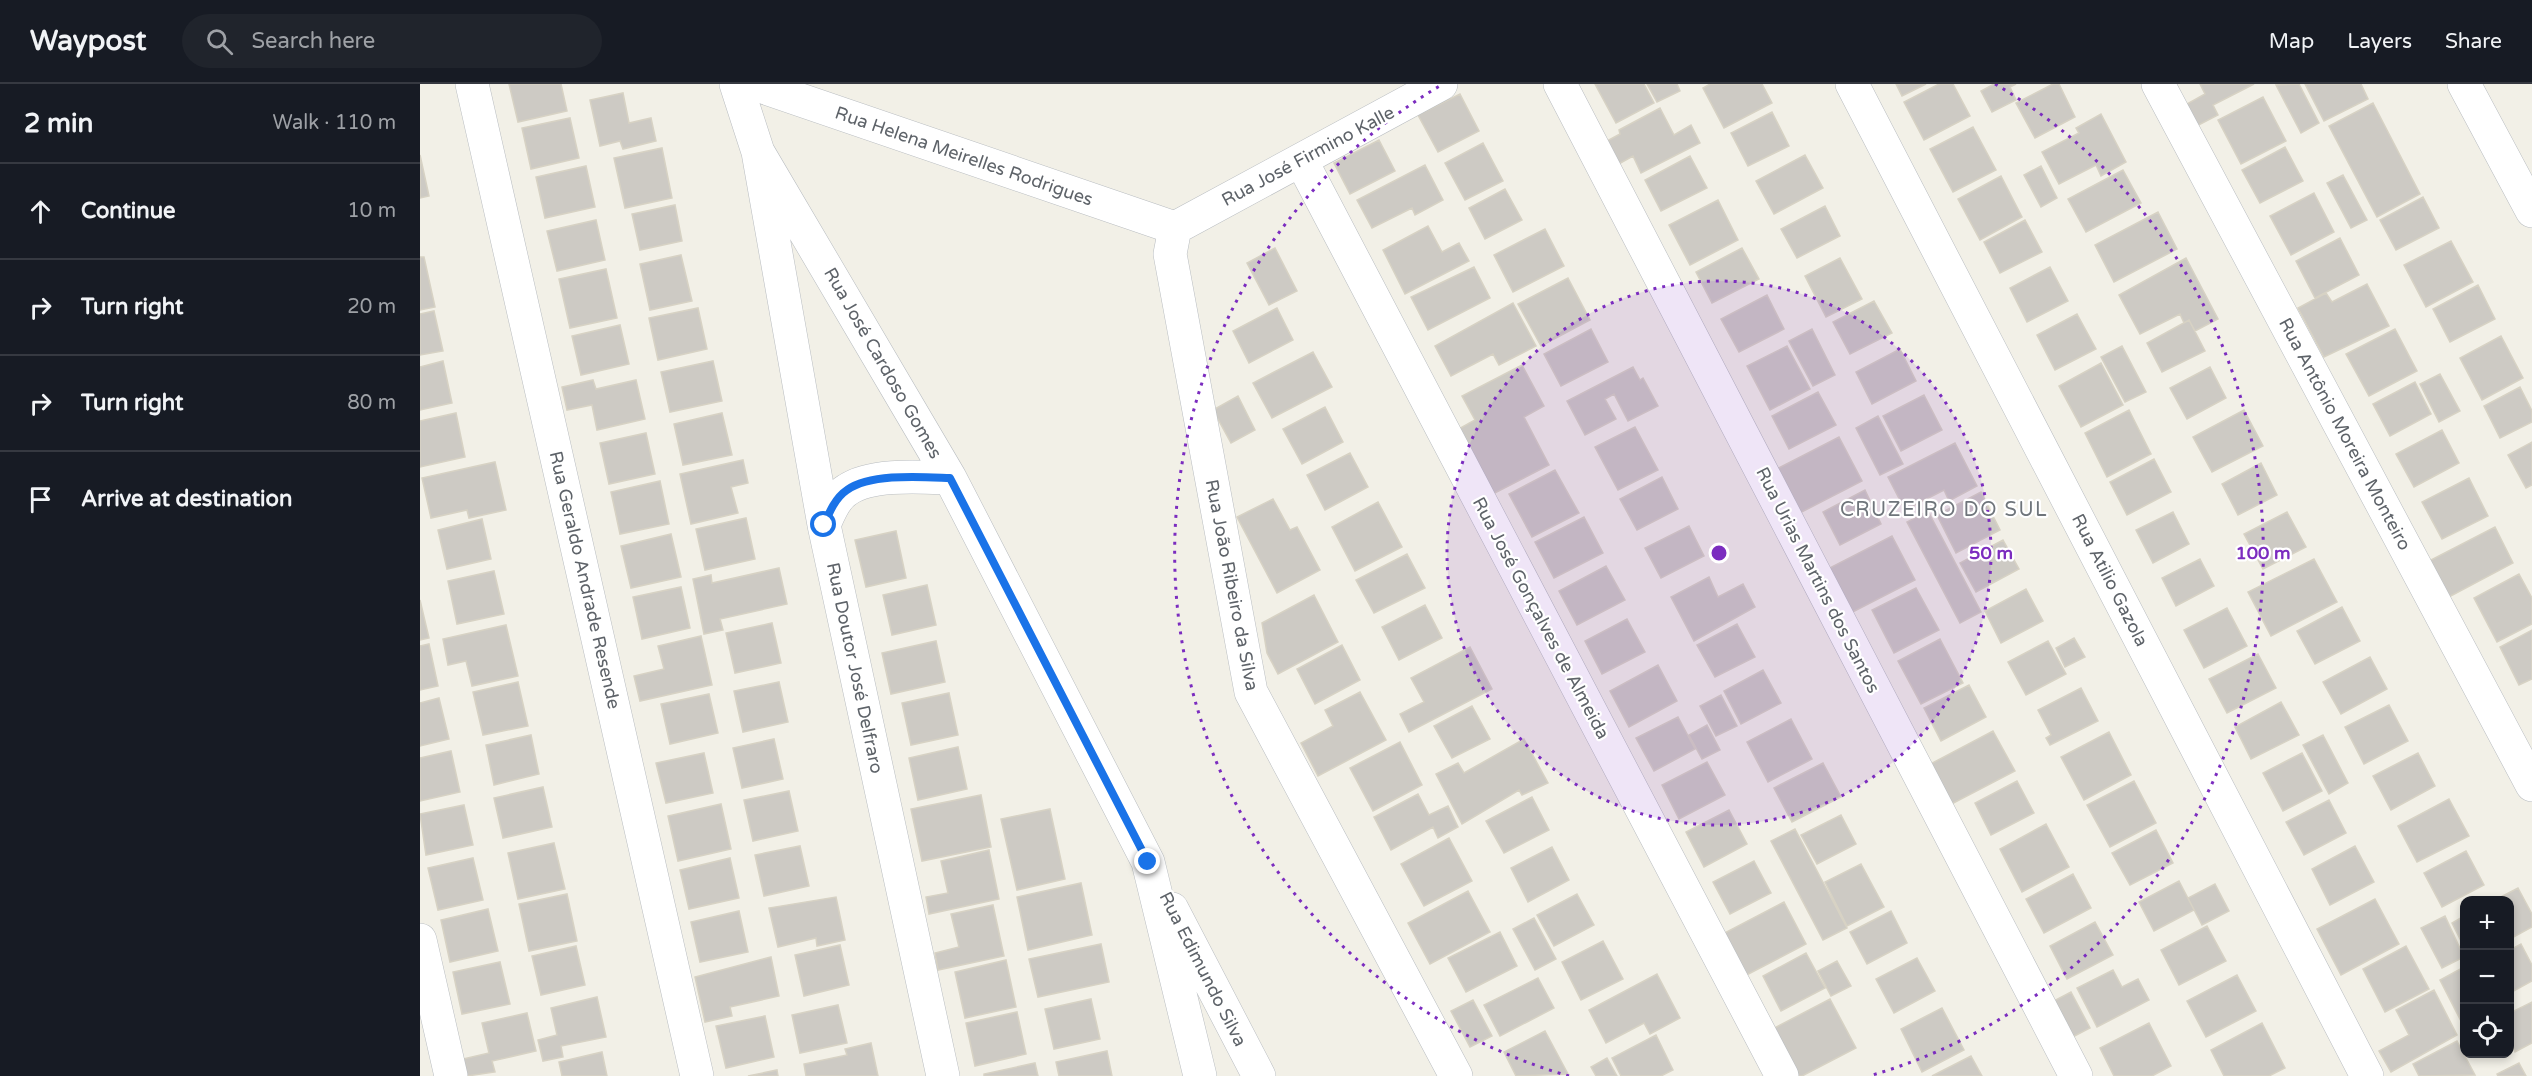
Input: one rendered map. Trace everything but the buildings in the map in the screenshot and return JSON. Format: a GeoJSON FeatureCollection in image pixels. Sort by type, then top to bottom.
{"type":"FeatureCollection","features":[{"type":"Feature","properties":{"kind":"street","name":"Rua Geraldo Andrade Resende"},"geometry":{"type":"LineString","coordinates":[[472,84],[697,1076]]}},
{"type":"Feature","properties":{"kind":"street","name":"Rua Doutor José Delfraro"},"geometry":{"type":"LineString","coordinates":[[736,84],[758,152],[824,525],[943,1076]]}},
{"type":"Feature","properties":{"kind":"street","name":"Rua Helena Meirelles Rodrigues"},"geometry":{"type":"LineString","coordinates":[[753,84],[1175,228]]}},
{"type":"Feature","properties":{"kind":"street","name":"Rua José Firmino Kalle"},"geometry":{"type":"LineString","coordinates":[[1175,228],[1440,84]]}},
{"type":"Feature","properties":{"kind":"street","name":"Rua Urias Martins dos Santos"},"geometry":{"type":"LineString","coordinates":[[1560,84],[2076,1076]]}},
{"type":"Feature","properties":{"kind":"street","name":"Rua Atilio Gazola"},"geometry":{"type":"LineString","coordinates":[[1852,84],[2367,1076]]}},
{"type":"Feature","properties":{"kind":"street","name":"Rua Antônio Moreira Monteiro"},"geometry":{"type":"LineString","coordinates":[[2158,84],[2532,785]]}},
{"type":"Feature","properties":{"kind":"street"},"geometry":{"type":"LineString","coordinates":[[2464,84],[2532,211]]}},
{"type":"Feature","properties":{"kind":"street","name":"Rua José Cardoso Gomes"},"geometry":{"type":"LineString","coordinates":[[758,152],[950,478],[1148,862],[1200,1076]]}},
{"type":"Feature","properties":{"kind":"street","name":"Rua José Gonçalves de Almeida"},"geometry":{"type":"LineString","coordinates":[[1300,160],[1782,1076]]}},
{"type":"Feature","properties":{"kind":"street","name":"Rua João Ribeiro da Silva"},"geometry":{"type":"LineString","coordinates":[[1175,228],[1170,254],[1251,692],[1456,1076]]}},
{"type":"Feature","properties":{"kind":"street"},"geometry":{"type":"LineString","coordinates":[[824,525],[833,505],[847,489],[884,478],[950,478]]}},
{"type":"Feature","properties":{"kind":"street","name":"Rua Edimundo Silva"},"geometry":{"type":"LineString","coordinates":[[1148,862],[1259,1076]]}},
{"type":"Feature","properties":{"kind":"street"},"geometry":{"type":"LineString","coordinates":[[420,940],[451,1076]]}},
{"type":"Feature","properties":{"kind":"district","name":"CRUZEIRO DO SUL"},"geometry":{"type":"Point","coordinates":[1944,509]}},
{"type":"Feature","properties":{"kind":"route"},"geometry":{"type":"LineString","coordinates":[[824,525],[833,505],[847,489],[884,478],[950,478],[1148,862]]}}]}
